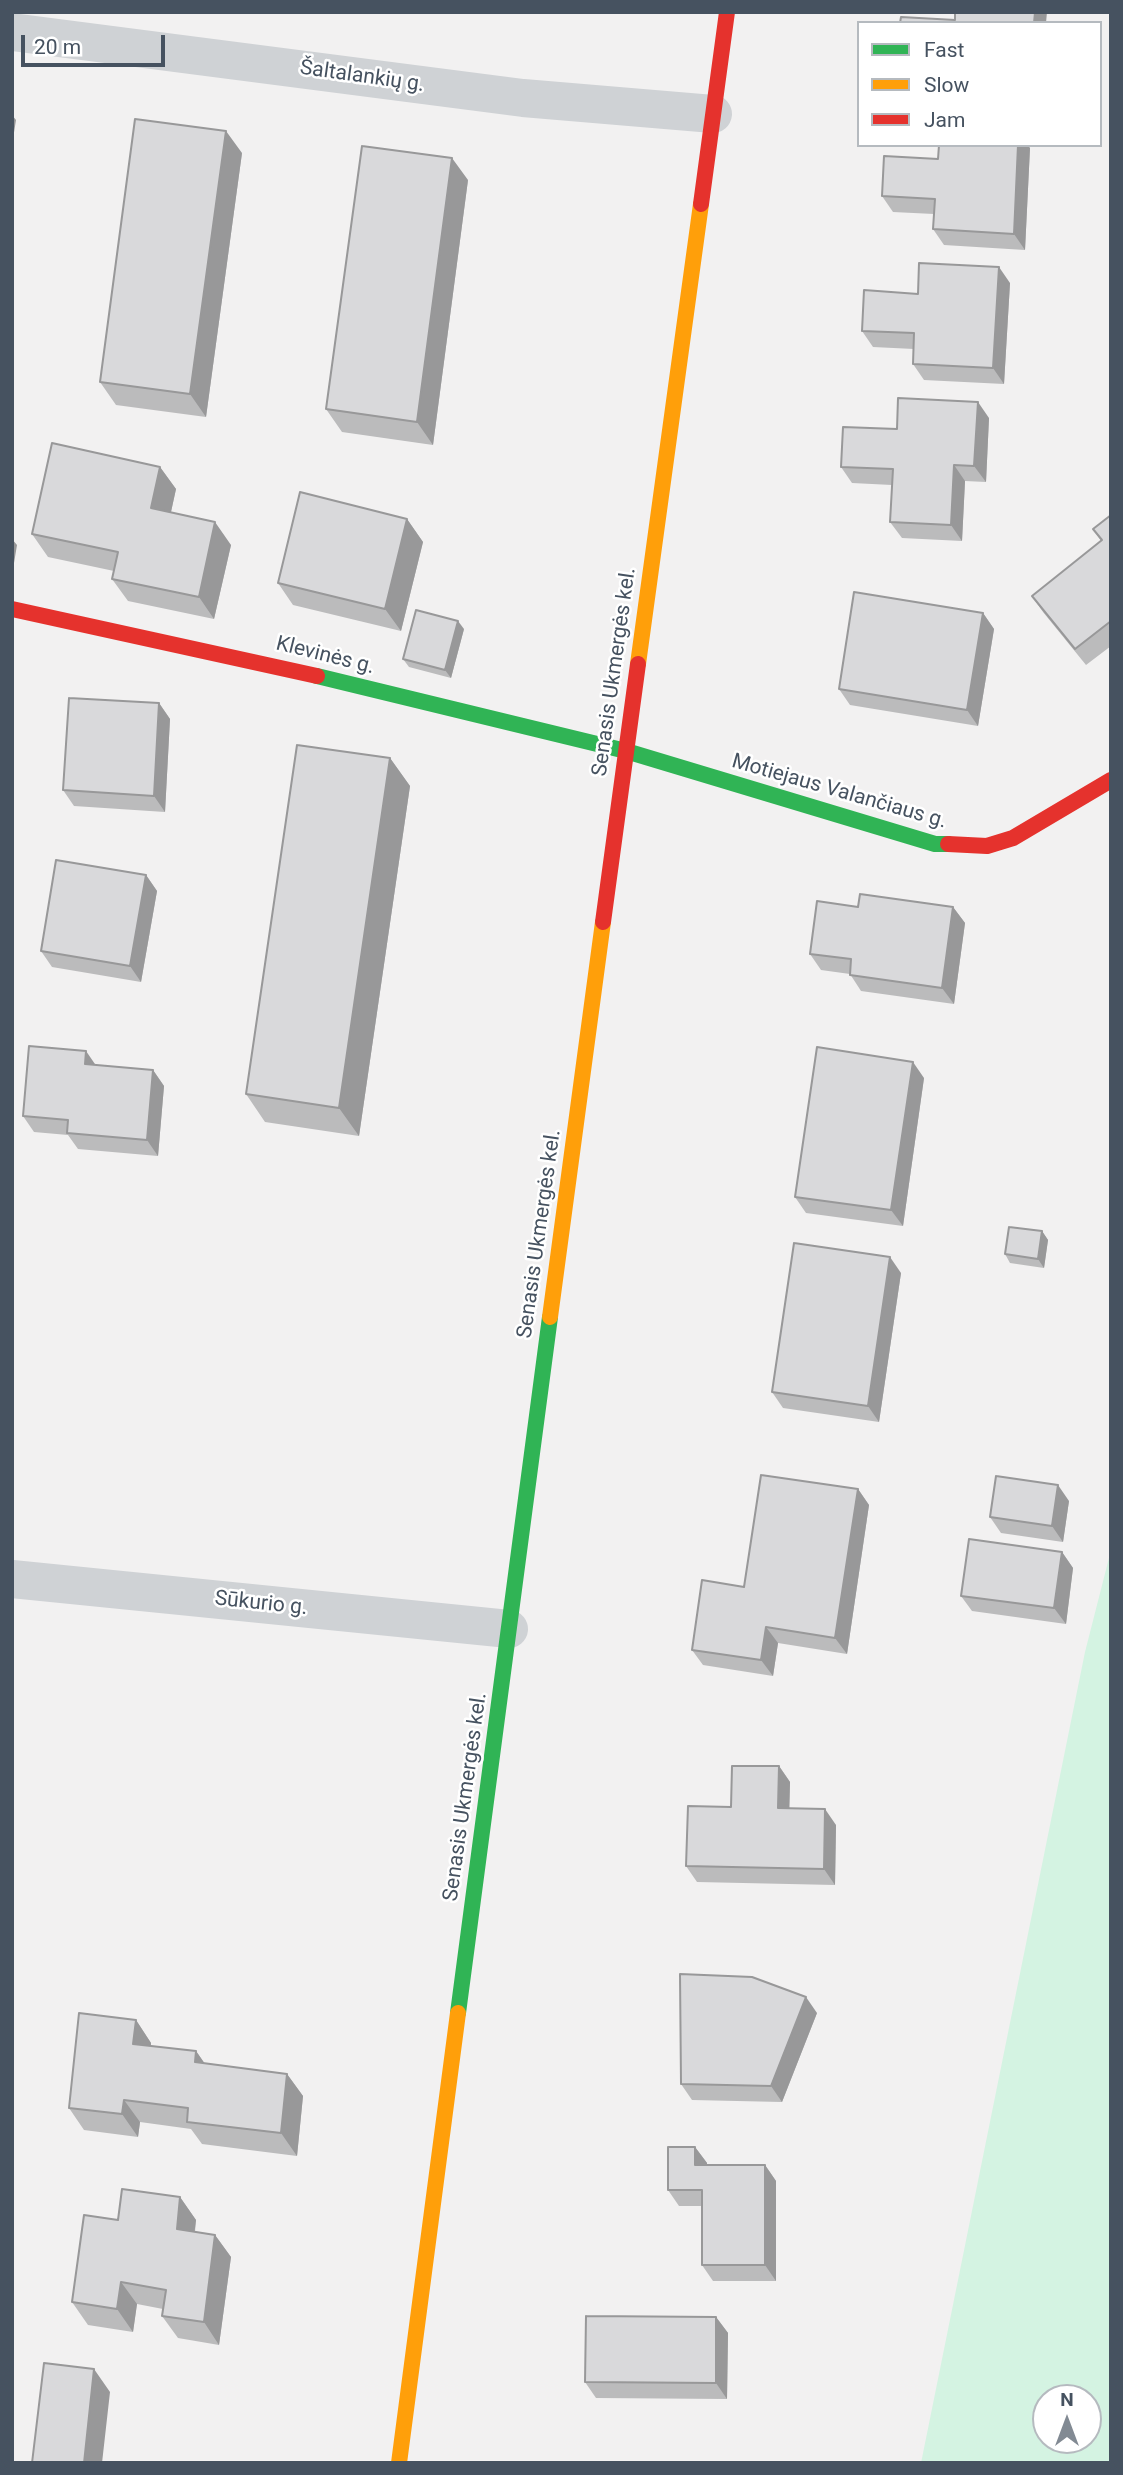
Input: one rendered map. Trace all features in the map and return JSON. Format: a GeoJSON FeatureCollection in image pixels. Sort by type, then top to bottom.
{"type":"FeatureCollection","features":[{"type":"Feature","properties":{"kind":"main road","name":"Senasis Ukmergės kel."},"geometry":{"type":"LineString","coordinates":[[399,2463],[727,12]]}},
{"type":"Feature","properties":{"kind":"main road","name":"Klevinės g."},"geometry":{"type":"LineString","coordinates":[[12,609],[266,663],[626,751]]}},
{"type":"Feature","properties":{"kind":"main road","name":"Motiejaus Valančiaus g."},"geometry":{"type":"LineString","coordinates":[[626,751],[935,844],[961,847],[988,846],[1013,838],[1111,780]]}},
{"type":"Feature","properties":{"kind":"street","name":"Šaltalankių g."},"geometry":{"type":"LineString","coordinates":[[12,32],[523,98],[713,114]]}},
{"type":"Feature","properties":{"kind":"street","name":"Sūkurio g."},"geometry":{"type":"LineString","coordinates":[[12,1579],[509,1629]]}},
{"type":"Feature","properties":{"kind":"green space"},"geometry":{"type":"Polygon","coordinates":[[[1111,1550],[1111,2463],[921,2463],[1085,1652],[1111,1550]]]}},
{"type":"Feature","properties":{"kind":"building"},"geometry":{"type":"Polygon","coordinates":[[[955,12],[1035,12],[1034,21],[900,21],[901,17],[955,20],[955,12]]]}},
{"type":"Feature","properties":{"kind":"building"},"geometry":{"type":"Polygon","coordinates":[[[135,119],[226,131],[190,394],[100,382],[135,119]]]}},
{"type":"Feature","properties":{"kind":"building"},"geometry":{"type":"Polygon","coordinates":[[[362,146],[452,158],[417,422],[326,409],[362,146]]]}},
{"type":"Feature","properties":{"kind":"building"},"geometry":{"type":"Polygon","coordinates":[[[939,147],[1018,147],[1014,234],[933,229],[935,199],[882,196],[884,156],[938,159],[939,147]]]}},
{"type":"Feature","properties":{"kind":"building"},"geometry":{"type":"Polygon","coordinates":[[[919,263],[999,267],[993,368],[913,364],[914,333],[862,331],[864,290],[918,294],[919,263]]]}},
{"type":"Feature","properties":{"kind":"building"},"geometry":{"type":"Polygon","coordinates":[[[898,398],[978,402],[974,466],[954,465],[951,525],[890,522],[893,469],[841,467],[843,427],[897,429],[898,398]]]}},
{"type":"Feature","properties":{"kind":"building"},"geometry":{"type":"Polygon","coordinates":[[[52,443],[160,467],[151,508],[215,522],[199,597],[112,579],[118,552],[32,534],[52,443]]]}},
{"type":"Feature","properties":{"kind":"building"},"geometry":{"type":"Polygon","coordinates":[[[300,492],[407,519],[385,609],[278,583],[300,492]]]}},
{"type":"Feature","properties":{"kind":"building"},"geometry":{"type":"Polygon","coordinates":[[[1111,515],[1111,621],[1075,649],[1032,596],[1102,540],[1093,529],[1111,515]]]}},
{"type":"Feature","properties":{"kind":"building"},"geometry":{"type":"Polygon","coordinates":[[[854,592],[983,613],[967,710],[839,689],[854,592]]]}},
{"type":"Feature","properties":{"kind":"building"},"geometry":{"type":"Polygon","coordinates":[[[416,610],[458,621],[445,670],[403,659],[416,610]]]}},
{"type":"Feature","properties":{"kind":"building"},"geometry":{"type":"Polygon","coordinates":[[[69,698],[159,703],[154,796],[63,790],[69,698]]]}},
{"type":"Feature","properties":{"kind":"building"},"geometry":{"type":"Polygon","coordinates":[[[297,745],[390,758],[339,1108],[246,1094],[297,745]]]}},
{"type":"Feature","properties":{"kind":"building"},"geometry":{"type":"Polygon","coordinates":[[[56,860],[146,875],[130,966],[41,951],[56,860]]]}},
{"type":"Feature","properties":{"kind":"building"},"geometry":{"type":"Polygon","coordinates":[[[860,894],[953,907],[942,988],[850,975],[851,959],[810,954],[817,901],[858,907],[860,894]]]}},
{"type":"Feature","properties":{"kind":"building"},"geometry":{"type":"Polygon","coordinates":[[[29,1046],[86,1051],[85,1064],[153,1070],[147,1140],[67,1133],[68,1120],[23,1116],[29,1046]]]}},
{"type":"Feature","properties":{"kind":"building"},"geometry":{"type":"Polygon","coordinates":[[[817,1047],[913,1062],[891,1210],[795,1197],[817,1047]]]}},
{"type":"Feature","properties":{"kind":"building"},"geometry":{"type":"Polygon","coordinates":[[[1009,1227],[1042,1231],[1038,1259],[1005,1254],[1009,1227]]]}},
{"type":"Feature","properties":{"kind":"building"},"geometry":{"type":"Polygon","coordinates":[[[794,1243],[890,1257],[868,1406],[772,1392],[794,1243]]]}},
{"type":"Feature","properties":{"kind":"building"},"geometry":{"type":"Polygon","coordinates":[[[761,1475],[858,1489],[835,1638],[766,1627],[761,1660],[692,1650],[702,1580],[744,1587],[761,1475]]]}},
{"type":"Feature","properties":{"kind":"building"},"geometry":{"type":"Polygon","coordinates":[[[996,1476],[1058,1485],[1052,1526],[990,1517],[996,1476]]]}},
{"type":"Feature","properties":{"kind":"building"},"geometry":{"type":"Polygon","coordinates":[[[969,1539],[1062,1552],[1054,1608],[961,1596],[969,1539]]]}},
{"type":"Feature","properties":{"kind":"building"},"geometry":{"type":"Polygon","coordinates":[[[732,1766],[779,1766],[778,1808],[825,1809],[824,1869],[686,1866],[688,1806],[731,1807],[732,1766]]]}},
{"type":"Feature","properties":{"kind":"building"},"geometry":{"type":"Polygon","coordinates":[[[680,1974],[752,1977],[806,1997],[771,2086],[681,2084],[680,1974]]]}},
{"type":"Feature","properties":{"kind":"building"},"geometry":{"type":"Polygon","coordinates":[[[79,2013],[136,2020],[133,2044],[196,2051],[195,2062],[287,2074],[281,2133],[187,2122],[188,2108],[124,2100],[122,2114],[69,2108],[79,2013]]]}},
{"type":"Feature","properties":{"kind":"building"},"geometry":{"type":"Polygon","coordinates":[[[668,2147],[695,2147],[695,2165],[765,2165],[765,2265],[702,2265],[702,2190],[668,2190],[668,2147]]]}},
{"type":"Feature","properties":{"kind":"building"},"geometry":{"type":"Polygon","coordinates":[[[122,2189],[180,2197],[177,2229],[215,2235],[204,2322],[162,2316],[166,2290],[121,2282],[117,2309],[72,2302],[84,2215],[118,2220],[122,2189]]]}},
{"type":"Feature","properties":{"kind":"building"},"geometry":{"type":"Polygon","coordinates":[[[586,2316],[716,2317],[716,2383],[585,2382],[586,2316]]]}},
{"type":"Feature","properties":{"kind":"building"},"geometry":{"type":"Polygon","coordinates":[[[44,2363],[94,2369],[84,2463],[32,2463],[44,2363]]]}},
{"type":"Feature","properties":{"kind":"traffic: fast"},"geometry":{"type":"LineString","coordinates":[[317,676],[626,751],[935,844],[948,844]]}},
{"type":"Feature","properties":{"kind":"traffic: fast"},"geometry":{"type":"LineString","coordinates":[[458,2013],[550,1317]]}},
{"type":"Feature","properties":{"kind":"traffic: slow"},"geometry":{"type":"LineString","coordinates":[[638,664],[701,204]]}},
{"type":"Feature","properties":{"kind":"traffic: slow"},"geometry":{"type":"LineString","coordinates":[[550,1317],[603,922]]}},
{"type":"Feature","properties":{"kind":"traffic: slow"},"geometry":{"type":"LineString","coordinates":[[399,2463],[458,2013]]}},
{"type":"Feature","properties":{"kind":"traffic: jam"},"geometry":{"type":"LineString","coordinates":[[701,204],[727,12]]}},
{"type":"Feature","properties":{"kind":"traffic: jam"},"geometry":{"type":"LineString","coordinates":[[12,609],[317,676]]}},
{"type":"Feature","properties":{"kind":"traffic: jam"},"geometry":{"type":"LineString","coordinates":[[603,922],[638,664]]}},
{"type":"Feature","properties":{"kind":"traffic: jam"},"geometry":{"type":"LineString","coordinates":[[948,844],[987,846],[1013,838],[1111,780]]}}]}
